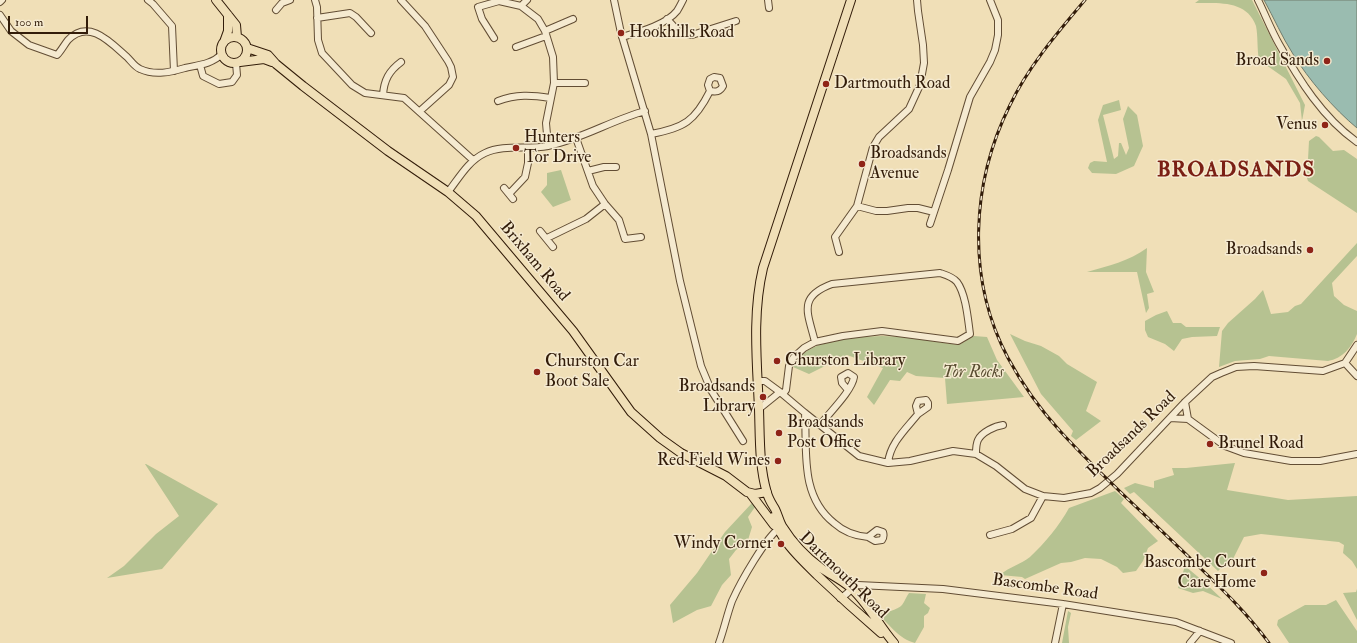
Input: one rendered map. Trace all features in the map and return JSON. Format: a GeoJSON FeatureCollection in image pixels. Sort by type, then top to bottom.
{"type":"FeatureCollection","features":[{"type":"Feature","properties":{"kind":"main road","name":"Brixham Road"},"geometry":{"type":"LineString","coordinates":[[216,0],[236,25],[237,37],[244,41],[247,48],[268,55],[276,64],[388,151],[448,192],[476,216],[573,331],[621,399],[640,420],[660,438],[681,453],[716,470],[750,493],[779,527]]}},
{"type":"Feature","properties":{"kind":"main road"},"geometry":{"type":"LineString","coordinates":[[779,527],[769,500],[761,460],[757,381],[757,295],[763,268],[851,0]]}},
{"type":"Feature","properties":{"kind":"main road"},"geometry":{"type":"LineString","coordinates":[[221,57],[221,48],[228,30],[228,14]]}},
{"type":"Feature","properties":{"kind":"main road"},"geometry":{"type":"LineString","coordinates":[[224,42],[231,37],[237,37]]}},
{"type":"Feature","properties":{"kind":"main road"},"geometry":{"type":"LineString","coordinates":[[238,62],[245,58],[247,48]]}},
{"type":"Feature","properties":{"kind":"main road","name":"Brixham Road"},"geometry":{"type":"LineString","coordinates":[[221,57],[229,62],[264,59],[276,64]]}},
{"type":"Feature","properties":{"kind":"main road"},"geometry":{"type":"LineString","coordinates":[[750,493],[767,492]]}},
{"type":"Feature","properties":{"kind":"main road","name":"Dartmouth Road"},"geometry":{"type":"LineString","coordinates":[[779,527],[812,561],[852,589],[894,643],[840,598],[794,552],[779,527]]}},
{"type":"Feature","properties":{"kind":"street"},"geometry":{"type":"LineString","coordinates":[[148,0],[172,26],[174,71]]}},
{"type":"Feature","properties":{"kind":"street"},"geometry":{"type":"LineString","coordinates":[[276,10],[282,3],[290,0]]}},
{"type":"Feature","properties":{"kind":"street"},"geometry":{"type":"LineString","coordinates":[[314,0],[317,7],[318,40],[322,53],[352,85],[364,93],[404,98],[473,160]]}},
{"type":"Feature","properties":{"kind":"street"},"geometry":{"type":"LineString","coordinates":[[401,0],[425,26],[448,61],[452,71],[452,80],[449,85],[420,111]]}},
{"type":"Feature","properties":{"kind":"street"},"geometry":{"type":"LineString","coordinates":[[521,6],[527,0]]}},
{"type":"Feature","properties":{"kind":"street"},"geometry":{"type":"LineString","coordinates":[[614,0],[622,37],[651,134],[680,281],[701,366],[711,390],[743,441]]}},
{"type":"Feature","properties":{"kind":"street"},"geometry":{"type":"LineString","coordinates":[[622,37],[649,28],[667,19],[676,12],[684,0]]}},
{"type":"Feature","properties":{"kind":"street"},"geometry":{"type":"LineString","coordinates":[[768,0],[769,8]]}},
{"type":"Feature","properties":{"kind":"street"},"geometry":{"type":"LineString","coordinates":[[839,252],[835,237],[857,206],[873,147],[879,137],[909,109],[920,85],[924,63],[917,0]]}},
{"type":"Feature","properties":{"kind":"street"},"geometry":{"type":"LineString","coordinates":[[930,224],[970,97],[990,62],[995,50],[998,35],[998,20],[990,0]]}},
{"type":"Feature","properties":{"kind":"street"},"geometry":{"type":"LineString","coordinates":[[1258,0],[1279,44],[1303,85],[1332,121],[1357,142]]}},
{"type":"Feature","properties":{"kind":"street"},"geometry":{"type":"LineString","coordinates":[[494,38],[482,19],[478,7],[499,1],[521,6],[538,19],[546,33],[553,57],[554,83],[546,123],[548,146]]}},
{"type":"Feature","properties":{"kind":"street"},"geometry":{"type":"LineString","coordinates":[[317,18],[350,13],[356,17],[371,33]]}},
{"type":"Feature","properties":{"kind":"street"},"geometry":{"type":"LineString","coordinates":[[0,15],[11,30],[29,45],[57,55],[69,40],[80,32],[94,32],[108,40],[139,69],[154,73],[174,71],[200,65],[221,57]]}},
{"type":"Feature","properties":{"kind":"street"},"geometry":{"type":"LineString","coordinates":[[516,47],[573,19]]}},
{"type":"Feature","properties":{"kind":"street"},"geometry":{"type":"LineString","coordinates":[[667,19],[679,32],[692,35],[736,21]]}},
{"type":"Feature","properties":{"kind":"street"},"geometry":{"type":"LineString","coordinates":[[200,65],[203,76],[219,84],[232,82],[237,75],[238,62]]}},
{"type":"Feature","properties":{"kind":"street"},"geometry":{"type":"LineString","coordinates":[[383,95],[384,83],[387,76],[401,62]]}},
{"type":"Feature","properties":{"kind":"street"},"geometry":{"type":"LineString","coordinates":[[554,83],[584,84]]}},
{"type":"Feature","properties":{"kind":"street"},"geometry":{"type":"LineString","coordinates":[[503,91],[501,100],[531,95],[550,98]]}},
{"type":"Feature","properties":{"kind":"street"},"geometry":{"type":"LineString","coordinates":[[651,134],[681,127],[697,113],[710,91]]}},
{"type":"Feature","properties":{"kind":"street"},"geometry":{"type":"LineString","coordinates":[[448,192],[473,160],[496,149],[548,146],[576,138],[626,117],[645,111]]}},
{"type":"Feature","properties":{"kind":"street"},"geometry":{"type":"LineString","coordinates":[[576,138],[593,186],[605,204],[619,220],[622,240],[641,237]]}},
{"type":"Feature","properties":{"kind":"street"},"geometry":{"type":"LineString","coordinates":[[509,194],[525,177],[528,163],[528,148]]}},
{"type":"Feature","properties":{"kind":"street"},"geometry":{"type":"LineString","coordinates":[[588,171],[604,167],[616,167]]}},
{"type":"Feature","properties":{"kind":"street"},"geometry":{"type":"LineString","coordinates":[[504,188],[513,199]]}},
{"type":"Feature","properties":{"kind":"street"},"geometry":{"type":"LineString","coordinates":[[547,238],[586,219],[605,204]]}},
{"type":"Feature","properties":{"kind":"street"},"geometry":{"type":"LineString","coordinates":[[857,206],[876,211],[918,208],[934,212]]}},
{"type":"Feature","properties":{"kind":"street"},"geometry":{"type":"LineString","coordinates":[[540,231],[553,247]]}},
{"type":"Feature","properties":{"kind":"street"},"geometry":{"type":"LineString","coordinates":[[759,409],[786,390],[789,366],[793,358],[804,348],[815,342],[843,336],[882,331],[958,341],[970,334],[967,311],[957,282],[940,273],[832,284],[820,288],[812,296],[807,307],[815,342]]}},
{"type":"Feature","properties":{"kind":"street"},"geometry":{"type":"LineString","coordinates":[[1357,345],[1345,363],[1357,376]]}},
{"type":"Feature","properties":{"kind":"street","name":"Broadsands Road"},"geometry":{"type":"LineString","coordinates":[[757,381],[765,381],[782,393],[805,414],[859,456],[888,463],[953,451],[976,454],[996,466],[1025,488],[1043,496],[1064,498],[1079,496],[1100,488],[1117,474],[1170,418],[1212,378],[1236,367],[1254,366],[1323,372],[1345,363]]}},
{"type":"Feature","properties":{"kind":"street"},"geometry":{"type":"LineString","coordinates":[[820,425],[848,390]]}},
{"type":"Feature","properties":{"kind":"street"},"geometry":{"type":"LineString","coordinates":[[1186,402],[1188,419]]}},
{"type":"Feature","properties":{"kind":"street"},"geometry":{"type":"LineString","coordinates":[[805,414],[807,475],[813,498],[827,518],[838,526],[857,536],[868,537]]}},
{"type":"Feature","properties":{"kind":"street"},"geometry":{"type":"LineString","coordinates":[[888,463],[889,454],[898,438],[918,414]]}},
{"type":"Feature","properties":{"kind":"street"},"geometry":{"type":"LineString","coordinates":[[1170,418],[1188,419],[1225,446],[1244,453],[1291,461],[1320,461],[1357,454]]}},
{"type":"Feature","properties":{"kind":"street"},"geometry":{"type":"LineString","coordinates":[[976,454],[978,440],[984,434],[997,426],[1003,425]]}},
{"type":"Feature","properties":{"kind":"street"},"geometry":{"type":"LineString","coordinates":[[990,535],[1012,529],[1031,518],[1043,496]]}},
{"type":"Feature","properties":{"kind":"street"},"geometry":{"type":"LineString","coordinates":[[719,643],[732,601],[755,560],[779,527]]}},
{"type":"Feature","properties":{"kind":"street","name":"Bascombe Road"},"geometry":{"type":"LineString","coordinates":[[852,589],[858,585],[943,589],[1064,604],[1176,622],[1231,643]]}},
{"type":"Feature","properties":{"kind":"street"},"geometry":{"type":"LineString","coordinates":[[840,598],[852,589]]}},
{"type":"Feature","properties":{"kind":"street"},"geometry":{"type":"LineString","coordinates":[[1056,643],[1064,604]]}},
{"type":"Feature","properties":{"kind":"street"},"geometry":{"type":"LineString","coordinates":[[1190,643],[1200,631]]}},
{"type":"Feature","properties":{"kind":"green space"},"geometry":{"type":"Polygon","coordinates":[[[1199,0],[1252,0],[1305,105],[1302,121],[1300,103],[1286,79],[1259,60],[1257,30],[1252,18],[1246,11],[1239,7],[1222,3],[1195,3],[1199,0]]]}},
{"type":"Feature","properties":{"kind":"green space"},"geometry":{"type":"Polygon","coordinates":[[[1119,100],[1121,110],[1103,115],[1114,159],[1118,156],[1119,143],[1121,143],[1126,155],[1129,148],[1123,119],[1128,106],[1137,115],[1143,146],[1134,166],[1116,174],[1092,173],[1088,168],[1090,163],[1094,161],[1107,162],[1098,120],[1103,105],[1119,100]]]}},
{"type":"Feature","properties":{"kind":"green space"},"geometry":{"type":"Polygon","coordinates":[[[1316,136],[1319,137],[1333,151],[1344,150],[1357,159],[1357,213],[1308,181],[1309,141],[1316,136]]]}},
{"type":"Feature","properties":{"kind":"green space"},"geometry":{"type":"Polygon","coordinates":[[[561,170],[571,200],[553,207],[541,192],[547,185],[547,173],[561,170]]]}},
{"type":"Feature","properties":{"kind":"green space"},"geometry":{"type":"Polygon","coordinates":[[[1357,243],[1357,256],[1332,283],[1334,296],[1344,305],[1357,311],[1357,334],[1346,352],[1338,358],[1328,361],[1269,356],[1260,359],[1235,361],[1219,367],[1222,331],[1228,323],[1263,290],[1271,314],[1288,312],[1295,306],[1301,304],[1357,243]]]}},
{"type":"Feature","properties":{"kind":"green space"},"geometry":{"type":"Polygon","coordinates":[[[1147,248],[1146,272],[1154,292],[1147,294],[1149,308],[1146,313],[1137,272],[1087,272],[1126,260],[1147,248]]]}},
{"type":"Feature","properties":{"kind":"green space"},"geometry":{"type":"Polygon","coordinates":[[[1167,311],[1173,323],[1181,323],[1186,327],[1220,327],[1217,336],[1182,339],[1174,351],[1165,344],[1148,337],[1145,330],[1145,321],[1167,311]]]}},
{"type":"Feature","properties":{"kind":"green space"},"geometry":{"type":"Polygon","coordinates":[[[1010,334],[1041,346],[1059,356],[1067,364],[1097,382],[1086,411],[1101,421],[1076,440],[1071,436],[1073,431],[1041,394],[1010,334]]]}},
{"type":"Feature","properties":{"kind":"green space","name":"Tor Rocks"},"geometry":{"type":"Polygon","coordinates":[[[974,336],[987,337],[997,360],[1024,397],[947,404],[945,378],[916,376],[907,372],[900,381],[890,380],[874,405],[867,397],[883,368],[847,355],[809,374],[793,367],[799,357],[808,350],[820,345],[832,341],[859,337],[903,337],[959,345],[974,336]]]}},
{"type":"Feature","properties":{"kind":"green space"},"geometry":{"type":"Polygon","coordinates":[[[1235,463],[1227,490],[1288,500],[1357,496],[1357,569],[1352,561],[1343,553],[1344,545],[1339,542],[1261,534],[1244,537],[1232,561],[1218,571],[1134,492],[1130,494],[1124,488],[1135,483],[1154,488],[1154,481],[1174,475],[1172,468],[1235,463]]]}},
{"type":"Feature","properties":{"kind":"green space"},"geometry":{"type":"Polygon","coordinates":[[[145,464],[218,504],[162,569],[107,578],[124,566],[156,534],[179,516],[145,464]]]}},
{"type":"Feature","properties":{"kind":"green space"},"geometry":{"type":"Polygon","coordinates":[[[1115,491],[1124,499],[1121,503],[1158,541],[1148,548],[1143,561],[1136,571],[1123,573],[1117,567],[1101,559],[1085,558],[1061,563],[1025,579],[1022,577],[1000,575],[1036,552],[1056,528],[1069,508],[1115,491]]]}},
{"type":"Feature","properties":{"kind":"green space"},"geometry":{"type":"Polygon","coordinates":[[[752,503],[755,507],[748,517],[752,527],[748,540],[736,550],[729,559],[731,575],[722,585],[711,606],[697,610],[673,623],[670,605],[697,573],[725,532],[752,503]]]}},
{"type":"Feature","properties":{"kind":"green space"},"geometry":{"type":"Polygon","coordinates":[[[1185,566],[1222,599],[1203,591],[1193,593],[1178,588],[1185,566]]]}},
{"type":"Feature","properties":{"kind":"green space"},"geometry":{"type":"Polygon","coordinates":[[[1357,589],[1357,620],[1343,593],[1356,592],[1357,589]]]}},
{"type":"Feature","properties":{"kind":"green space"},"geometry":{"type":"Polygon","coordinates":[[[909,593],[926,594],[924,603],[930,608],[928,613],[924,616],[924,627],[915,643],[899,635],[877,613],[891,611],[900,607],[909,593]]]}},
{"type":"Feature","properties":{"kind":"green space"},"geometry":{"type":"Polygon","coordinates":[[[1336,600],[1357,631],[1357,643],[1289,643],[1277,625],[1278,620],[1305,605],[1326,605],[1336,600]]]}},
{"type":"Feature","properties":{"kind":"green space"},"geometry":{"type":"Polygon","coordinates":[[[1068,611],[1071,613],[1068,627],[1069,643],[1062,643],[1068,611]]]}},
{"type":"Feature","properties":{"kind":"water","name":"Broad Sands"},"geometry":{"type":"Polygon","coordinates":[[[1264,0],[1357,0],[1357,128],[1331,103],[1299,64],[1264,0]]]}},
{"type":"Feature","properties":{"kind":"railway"},"geometry":{"type":"LineString","coordinates":[[1085,0],[1044,50],[1017,91],[997,135],[987,166],[981,198],[979,231],[980,264],[985,296],[994,328],[1013,368],[1045,414],[1092,465],[1224,591],[1252,621],[1269,643]]}},
{"type":"Feature","properties":{"kind":"place","name":"Hookhills Road"},"geometry":{"type":"Point","coordinates":[621,33]}},
{"type":"Feature","properties":{"kind":"place","name":"Broad Sands"},"geometry":{"type":"Point","coordinates":[1327,61]}},
{"type":"Feature","properties":{"kind":"place","name":"Dartmouth Road"},"geometry":{"type":"Point","coordinates":[826,84]}},
{"type":"Feature","properties":{"kind":"place","name":"Venus"},"geometry":{"type":"Point","coordinates":[1325,125]}},
{"type":"Feature","properties":{"kind":"place","name":"Hunters Tor Drive"},"geometry":{"type":"Point","coordinates":[516,148]}},
{"type":"Feature","properties":{"kind":"place","name":"Broadsands Avenue"},"geometry":{"type":"Point","coordinates":[862,164]}},
{"type":"Feature","properties":{"kind":"place","name":"Broadsands"},"geometry":{"type":"Point","coordinates":[1310,250]}},
{"type":"Feature","properties":{"kind":"place","name":"Churston Library"},"geometry":{"type":"Point","coordinates":[777,361]}},
{"type":"Feature","properties":{"kind":"place","name":"Churston Car Boot Sale"},"geometry":{"type":"Point","coordinates":[537,372]}},
{"type":"Feature","properties":{"kind":"place","name":"Broadsands Library"},"geometry":{"type":"Point","coordinates":[763,397]}},
{"type":"Feature","properties":{"kind":"place","name":"Broadsands Post Office"},"geometry":{"type":"Point","coordinates":[779,433]}},
{"type":"Feature","properties":{"kind":"place","name":"Brunel Road"},"geometry":{"type":"Point","coordinates":[1210,444]}},
{"type":"Feature","properties":{"kind":"place","name":"Red Field Wines"},"geometry":{"type":"Point","coordinates":[778,461]}},
{"type":"Feature","properties":{"kind":"place","name":"Windy Corner"},"geometry":{"type":"Point","coordinates":[781,544]}},
{"type":"Feature","properties":{"kind":"place","name":"Bascombe Court Care Home"},"geometry":{"type":"Point","coordinates":[1264,573]}},
{"type":"Feature","properties":{"kind":"district","name":"BROADSANDS"},"geometry":{"type":"Point","coordinates":[1236,171]}}]}
